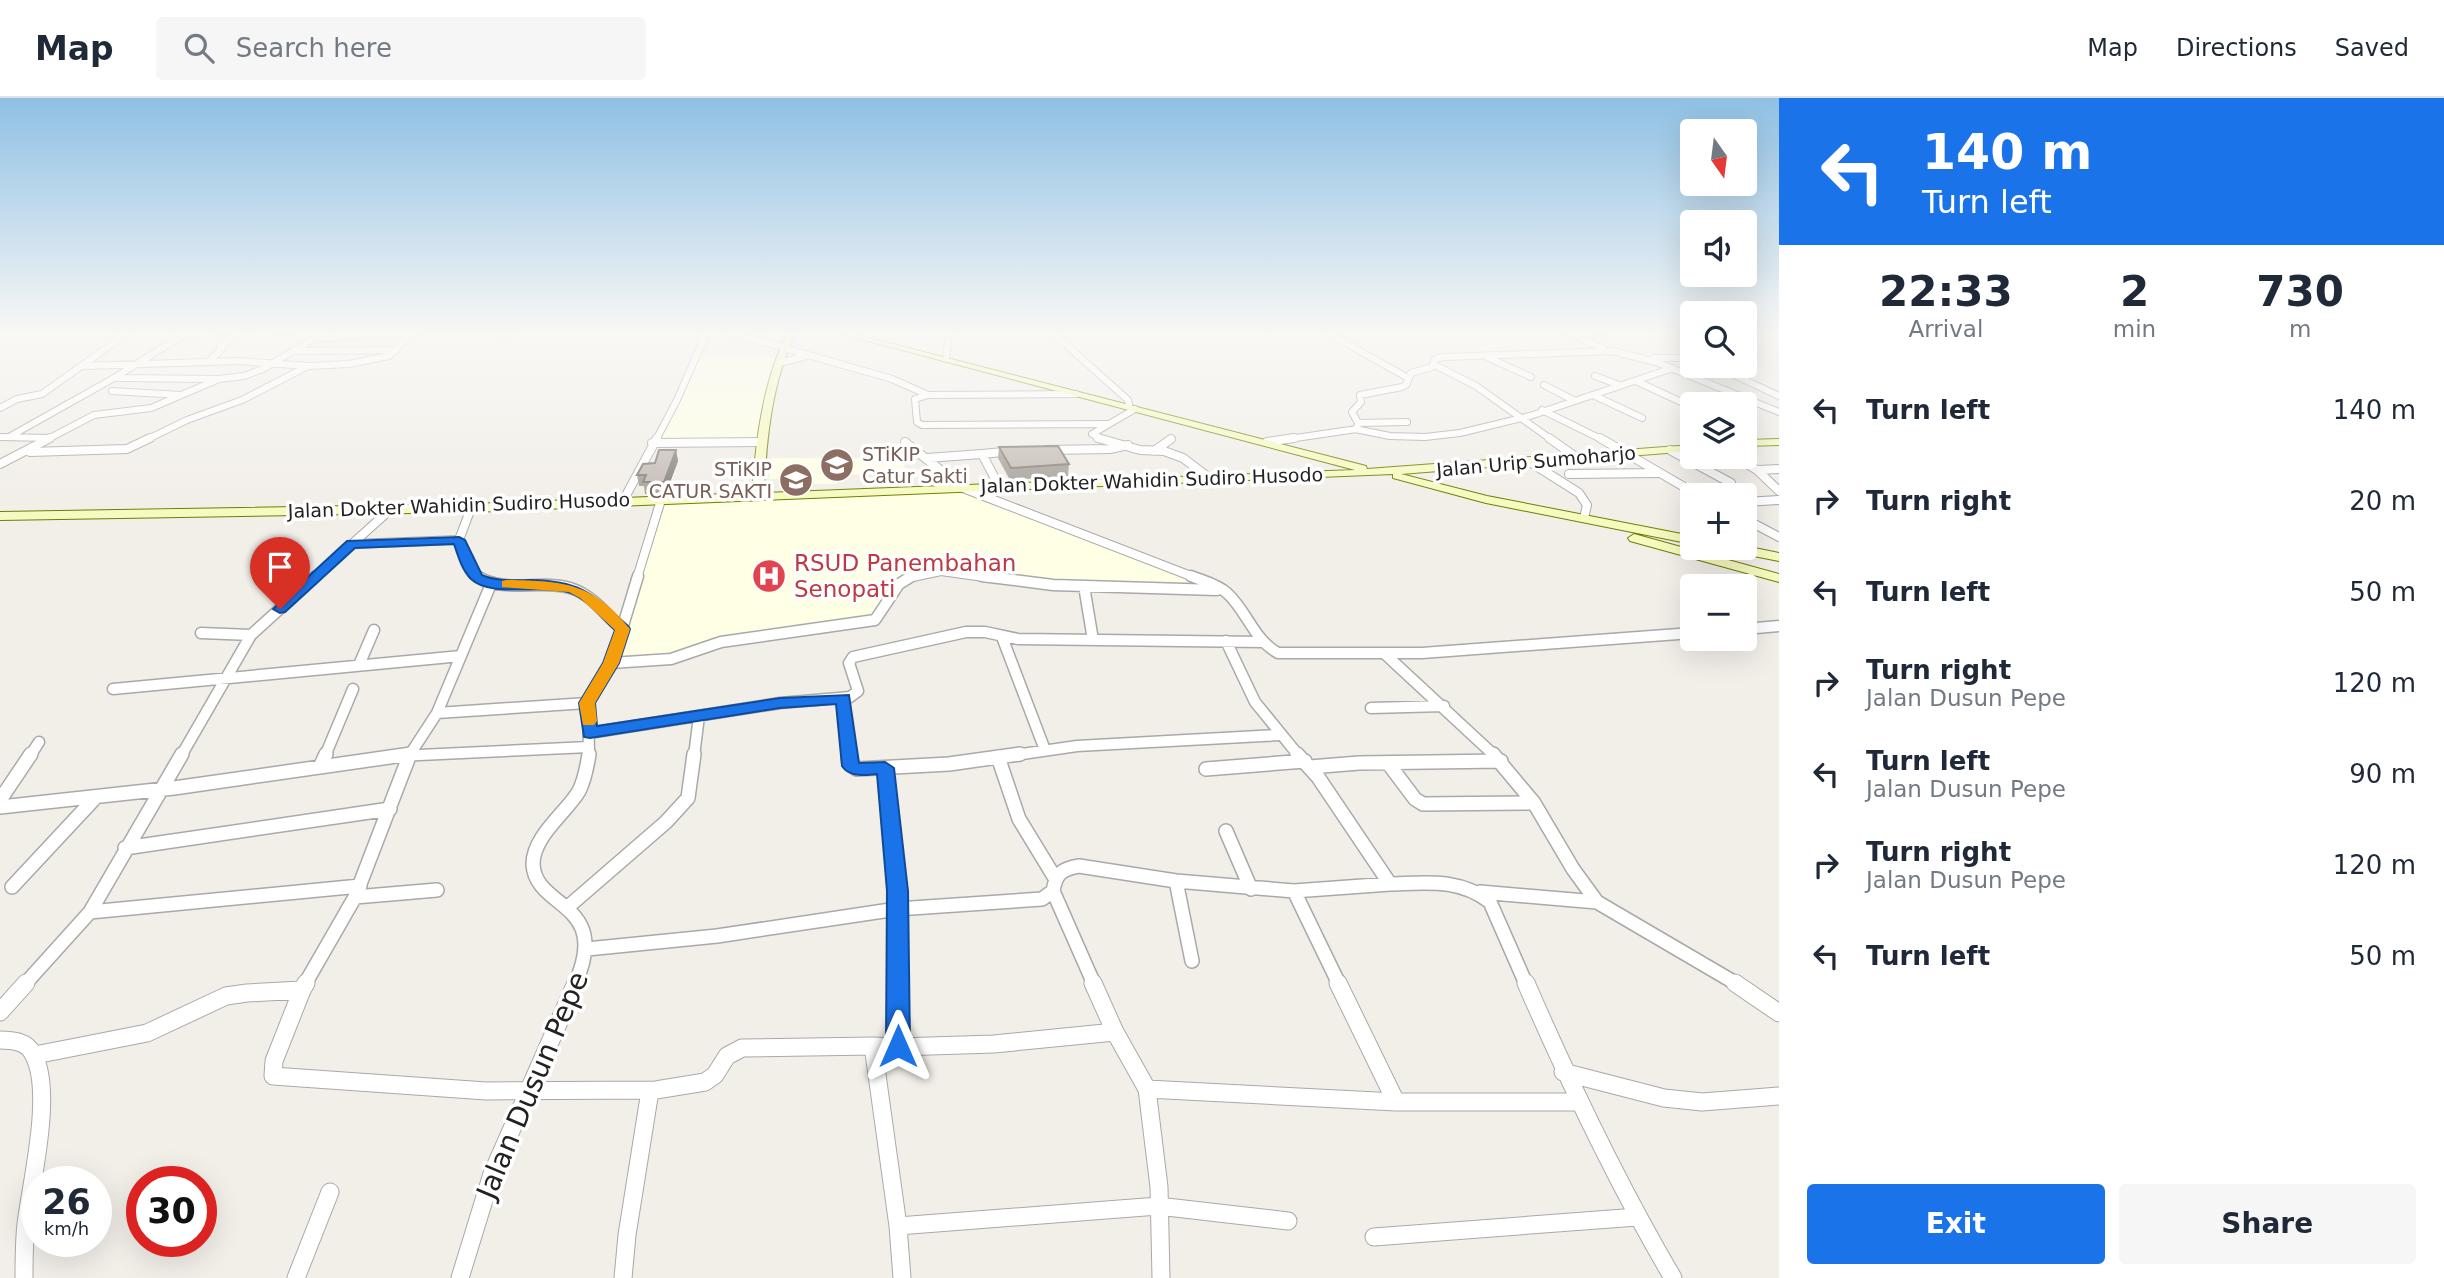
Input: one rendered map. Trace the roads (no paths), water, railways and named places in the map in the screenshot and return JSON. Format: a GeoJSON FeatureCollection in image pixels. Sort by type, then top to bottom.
{"type":"FeatureCollection","features":[{"type":"Feature","properties":{"kind":"main road"},"geometry":{"type":"LineString","coordinates":[[758,496],[761,442],[774,387]]}},
{"type":"Feature","properties":{"kind":"main road"},"geometry":{"type":"LineString","coordinates":[[1050,387],[1486,499],[1779,578]]}},
{"type":"Feature","properties":{"kind":"main road"},"geometry":{"type":"LineString","coordinates":[[1757,442],[1779,442]]}},
{"type":"Feature","properties":{"kind":"main road","name":"Jalan Urip Sumoharjo"},"geometry":{"type":"LineString","coordinates":[[1380,472],[1680,449]]}},
{"type":"Feature","properties":{"kind":"main road"},"geometry":{"type":"LineString","coordinates":[[1325,458],[1340,467],[1337,472],[1327,474]]}},
{"type":"Feature","properties":{"kind":"main road"},"geometry":{"type":"LineString","coordinates":[[1430,470],[1425,476],[1432,485]]}},
{"type":"Feature","properties":{"kind":"main road","name":"Jalan Dokter Wahidin Sudiro Husodo"},"geometry":{"type":"LineString","coordinates":[[0,516],[471,508],[1380,472]]}},
{"type":"Feature","properties":{"kind":"main road"},"geometry":{"type":"LineString","coordinates":[[1486,499],[1680,538]]}},
{"type":"Feature","properties":{"kind":"main road"},"geometry":{"type":"LineString","coordinates":[[1757,553],[1779,557]]}},
{"type":"Feature","properties":{"kind":"street"},"geometry":{"type":"LineString","coordinates":[[0,408],[18,399],[43,394],[53,387]]}},
{"type":"Feature","properties":{"kind":"street"},"geometry":{"type":"LineString","coordinates":[[9,437],[98,387]]}},
{"type":"Feature","properties":{"kind":"street"},"geometry":{"type":"LineString","coordinates":[[2,462],[28,452],[94,415],[144,410],[202,387]]}},
{"type":"Feature","properties":{"kind":"street"},"geometry":{"type":"LineString","coordinates":[[28,452],[127,449],[269,387]]}},
{"type":"Feature","properties":{"kind":"street"},"geometry":{"type":"LineString","coordinates":[[623,500],[683,387]]}},
{"type":"Feature","properties":{"kind":"street"},"geometry":{"type":"LineString","coordinates":[[910,387],[928,395]]}},
{"type":"Feature","properties":{"kind":"street"},"geometry":{"type":"LineString","coordinates":[[1114,387],[1133,408],[1093,432],[1094,437],[1164,451],[1189,460],[1208,477]]}},
{"type":"Feature","properties":{"kind":"street"},"geometry":{"type":"LineString","coordinates":[[1356,426],[1352,412],[1361,402],[1360,395],[1402,387]]}},
{"type":"Feature","properties":{"kind":"street"},"geometry":{"type":"LineString","coordinates":[[1477,387],[1576,457]]}},
{"type":"Feature","properties":{"kind":"street"},"geometry":{"type":"LineString","coordinates":[[1548,387],[1575,401]]}},
{"type":"Feature","properties":{"kind":"street"},"geometry":{"type":"LineString","coordinates":[[1356,426],[1385,437],[1430,436],[1485,430],[1614,387]]}},
{"type":"Feature","properties":{"kind":"street"},"geometry":{"type":"LineString","coordinates":[[1649,387],[1680,401]]}},
{"type":"Feature","properties":{"kind":"street"},"geometry":{"type":"LineString","coordinates":[[1719,387],[1779,412]]}},
{"type":"Feature","properties":{"kind":"street"},"geometry":{"type":"LineString","coordinates":[[1760,387],[1779,396]]}},
{"type":"Feature","properties":{"kind":"street"},"geometry":{"type":"LineString","coordinates":[[112,391],[183,396]]}},
{"type":"Feature","properties":{"kind":"street"},"geometry":{"type":"LineString","coordinates":[[1076,394],[928,395],[915,400],[919,425],[1107,424]]}},
{"type":"Feature","properties":{"kind":"street"},"geometry":{"type":"LineString","coordinates":[[1593,395],[1642,418]]}},
{"type":"Feature","properties":{"kind":"street"},"geometry":{"type":"LineString","coordinates":[[1542,410],[1680,485]]}},
{"type":"Feature","properties":{"kind":"street"},"geometry":{"type":"LineString","coordinates":[[1267,442],[1356,426],[1407,422]]}},
{"type":"Feature","properties":{"kind":"street"},"geometry":{"type":"LineString","coordinates":[[0,437],[52,438]]}},
{"type":"Feature","properties":{"kind":"street"},"geometry":{"type":"LineString","coordinates":[[1154,451],[1171,439]]}},
{"type":"Feature","properties":{"kind":"street"},"geometry":{"type":"LineString","coordinates":[[652,443],[761,442]]}},
{"type":"Feature","properties":{"kind":"street"},"geometry":{"type":"LineString","coordinates":[[905,442],[963,488],[1224,590],[1263,642],[1278,653],[1385,654],[1490,649],[1680,634]]}},
{"type":"Feature","properties":{"kind":"street"},"geometry":{"type":"LineString","coordinates":[[1030,450],[1110,449],[1128,445]]}},
{"type":"Feature","properties":{"kind":"street"},"geometry":{"type":"LineString","coordinates":[[1670,450],[1731,483]]}},
{"type":"Feature","properties":{"kind":"street"},"geometry":{"type":"LineString","coordinates":[[928,458],[1017,451]]}},
{"type":"Feature","properties":{"kind":"street"},"geometry":{"type":"LineString","coordinates":[[982,454],[999,486]]}},
{"type":"Feature","properties":{"kind":"street"},"geometry":{"type":"LineString","coordinates":[[1530,462],[1579,493],[1587,505],[1584,518]]}},
{"type":"Feature","properties":{"kind":"street"},"geometry":{"type":"LineString","coordinates":[[1756,470],[1779,469]]}},
{"type":"Feature","properties":{"kind":"street"},"geometry":{"type":"LineString","coordinates":[[1756,470],[1779,491]]}},
{"type":"Feature","properties":{"kind":"street"},"geometry":{"type":"LineString","coordinates":[[1569,474],[1657,472]]}},
{"type":"Feature","properties":{"kind":"street"},"geometry":{"type":"LineString","coordinates":[[437,713],[587,703],[597,681],[611,663],[661,500]]}},
{"type":"Feature","properties":{"kind":"street"},"geometry":{"type":"LineString","coordinates":[[1757,501],[1779,500]]}},
{"type":"Feature","properties":{"kind":"street"},"geometry":{"type":"LineString","coordinates":[[471,508],[459,540],[477,578],[491,584],[544,584],[572,589],[585,595],[622,629]]}},
{"type":"Feature","properties":{"kind":"street"},"geometry":{"type":"LineString","coordinates":[[0,1012],[90,912],[251,635],[391,509]]}},
{"type":"Feature","properties":{"kind":"street"},"geometry":{"type":"LineString","coordinates":[[1757,525],[1779,537]]}},
{"type":"Feature","properties":{"kind":"street"},"geometry":{"type":"LineString","coordinates":[[352,544],[459,540]]}},
{"type":"Feature","properties":{"kind":"street"},"geometry":{"type":"LineString","coordinates":[[611,663],[671,659],[721,642],[875,620],[901,582],[918,574],[950,572],[1027,584],[1148,585],[1224,590]]}},
{"type":"Feature","properties":{"kind":"street"},"geometry":{"type":"LineString","coordinates":[[491,584],[437,713],[410,754],[358,892],[302,990],[274,1061],[273,1076],[528,1095],[650,1091],[707,1082],[717,1074],[721,1060],[730,1052],[742,1048],[994,1044],[1115,1032]]}},
{"type":"Feature","properties":{"kind":"street"},"geometry":{"type":"LineString","coordinates":[[1084,586],[1093,640]]}},
{"type":"Feature","properties":{"kind":"street"},"geometry":{"type":"LineString","coordinates":[[1757,628],[1779,626]]}},
{"type":"Feature","properties":{"kind":"street"},"geometry":{"type":"LineString","coordinates":[[359,665],[374,630]]}},
{"type":"Feature","properties":{"kind":"street"},"geometry":{"type":"LineString","coordinates":[[0,807],[160,790],[410,754],[589,740],[699,716],[780,703],[844,698],[853,696],[858,691],[849,663],[853,657],[966,632],[1002,637],[1263,642]]}},
{"type":"Feature","properties":{"kind":"street"},"geometry":{"type":"LineString","coordinates":[[201,633],[251,635]]}},
{"type":"Feature","properties":{"kind":"street"},"geometry":{"type":"LineString","coordinates":[[1002,637],[1045,750]]}},
{"type":"Feature","properties":{"kind":"street"},"geometry":{"type":"LineString","coordinates":[[1226,641],[1250,694],[1279,735],[1308,764],[1390,884]]}},
{"type":"Feature","properties":{"kind":"street"},"geometry":{"type":"LineString","coordinates":[[1385,654],[1502,761],[1534,803],[1573,869],[1597,902],[1725,976],[1779,1013]]}},
{"type":"Feature","properties":{"kind":"street"},"geometry":{"type":"LineString","coordinates":[[113,689],[461,656]]}},
{"type":"Feature","properties":{"kind":"street"},"geometry":{"type":"LineString","coordinates":[[320,767],[352,690]]}},
{"type":"Feature","properties":{"kind":"street"},"geometry":{"type":"LineString","coordinates":[[844,698],[850,766],[857,769],[949,764],[1045,750],[1279,735]]}},
{"type":"Feature","properties":{"kind":"street","name":"Jalan Dusun Pepe"},"geometry":{"type":"LineString","coordinates":[[460,1278],[492,1174],[583,967],[587,949],[586,936],[569,906],[545,891],[533,870],[533,859],[537,847],[579,790],[587,771],[587,703]]}},
{"type":"Feature","properties":{"kind":"street"},"geometry":{"type":"LineString","coordinates":[[1371,708],[1444,706]]}},
{"type":"Feature","properties":{"kind":"street"},"geometry":{"type":"LineString","coordinates":[[569,906],[666,822],[688,798],[699,716]]}},
{"type":"Feature","properties":{"kind":"street"},"geometry":{"type":"LineString","coordinates":[[0,800],[39,742]]}},
{"type":"Feature","properties":{"kind":"street"},"geometry":{"type":"LineString","coordinates":[[998,757],[1016,812],[1054,884],[1115,1032],[1147,1089],[1159,1187],[1161,1278]]}},
{"type":"Feature","properties":{"kind":"street"},"geometry":{"type":"LineString","coordinates":[[1206,769],[1308,764],[1502,761]]}},
{"type":"Feature","properties":{"kind":"street"},"geometry":{"type":"LineString","coordinates":[[1388,763],[1415,799],[1423,804],[1534,803]]}},
{"type":"Feature","properties":{"kind":"street"},"geometry":{"type":"LineString","coordinates":[[885,768],[897,909],[898,1046]]}},
{"type":"Feature","properties":{"kind":"street"},"geometry":{"type":"LineString","coordinates":[[12,887],[96,797]]}},
{"type":"Feature","properties":{"kind":"street"},"geometry":{"type":"LineString","coordinates":[[125,848],[390,809]]}},
{"type":"Feature","properties":{"kind":"street"},"geometry":{"type":"LineString","coordinates":[[1226,831],[1251,889]]}},
{"type":"Feature","properties":{"kind":"street"},"geometry":{"type":"LineString","coordinates":[[587,949],[717,936],[897,909],[1042,900],[1063,869],[1080,866],[1251,889],[1294,891],[1441,883],[1480,892],[1597,902]]}},
{"type":"Feature","properties":{"kind":"street"},"geometry":{"type":"LineString","coordinates":[[1176,881],[1192,961]]}},
{"type":"Feature","properties":{"kind":"street"},"geometry":{"type":"LineString","coordinates":[[90,912],[358,892],[437,890]]}},
{"type":"Feature","properties":{"kind":"street"},"geometry":{"type":"LineString","coordinates":[[1294,891],[1396,1102]]}},
{"type":"Feature","properties":{"kind":"street"},"geometry":{"type":"LineString","coordinates":[[1480,892],[1495,912],[1563,1072],[1637,1217],[1673,1278]]}},
{"type":"Feature","properties":{"kind":"street"},"geometry":{"type":"LineString","coordinates":[[35,1055],[150,1032],[231,995],[302,990]]}},
{"type":"Feature","properties":{"kind":"street"},"geometry":{"type":"LineString","coordinates":[[0,1040],[14,1040],[26,1045],[35,1055],[41,1089],[26,1227],[24,1278]]}},
{"type":"Feature","properties":{"kind":"street"},"geometry":{"type":"LineString","coordinates":[[873,1046],[898,1226],[902,1278]]}},
{"type":"Feature","properties":{"kind":"street"},"geometry":{"type":"LineString","coordinates":[[1563,1072],[1664,1098],[1702,1102],[1779,1096]]}},
{"type":"Feature","properties":{"kind":"street"},"geometry":{"type":"LineString","coordinates":[[1147,1089],[1396,1102],[1578,1102]]}},
{"type":"Feature","properties":{"kind":"street"},"geometry":{"type":"LineString","coordinates":[[623,1278],[627,1235],[650,1091]]}},
{"type":"Feature","properties":{"kind":"street"},"geometry":{"type":"LineString","coordinates":[[296,1278],[330,1192]]}},
{"type":"Feature","properties":{"kind":"street"},"geometry":{"type":"LineString","coordinates":[[898,1226],[1158,1206],[1288,1221]]}},
{"type":"Feature","properties":{"kind":"street"},"geometry":{"type":"LineString","coordinates":[[1374,1237],[1637,1217]]}},
{"type":"Feature","properties":{"kind":"place","name":"STiKIP Catur Sakti"},"geometry":{"type":"Point","coordinates":[837,465]}},
{"type":"Feature","properties":{"kind":"place","name":"STiKIP CATUR SAKTI"},"geometry":{"type":"Point","coordinates":[796,480]}},
{"type":"Feature","properties":{"kind":"place","name":"RSUD Panembahan Senopati"},"geometry":{"type":"Point","coordinates":[769,576]}}]}
